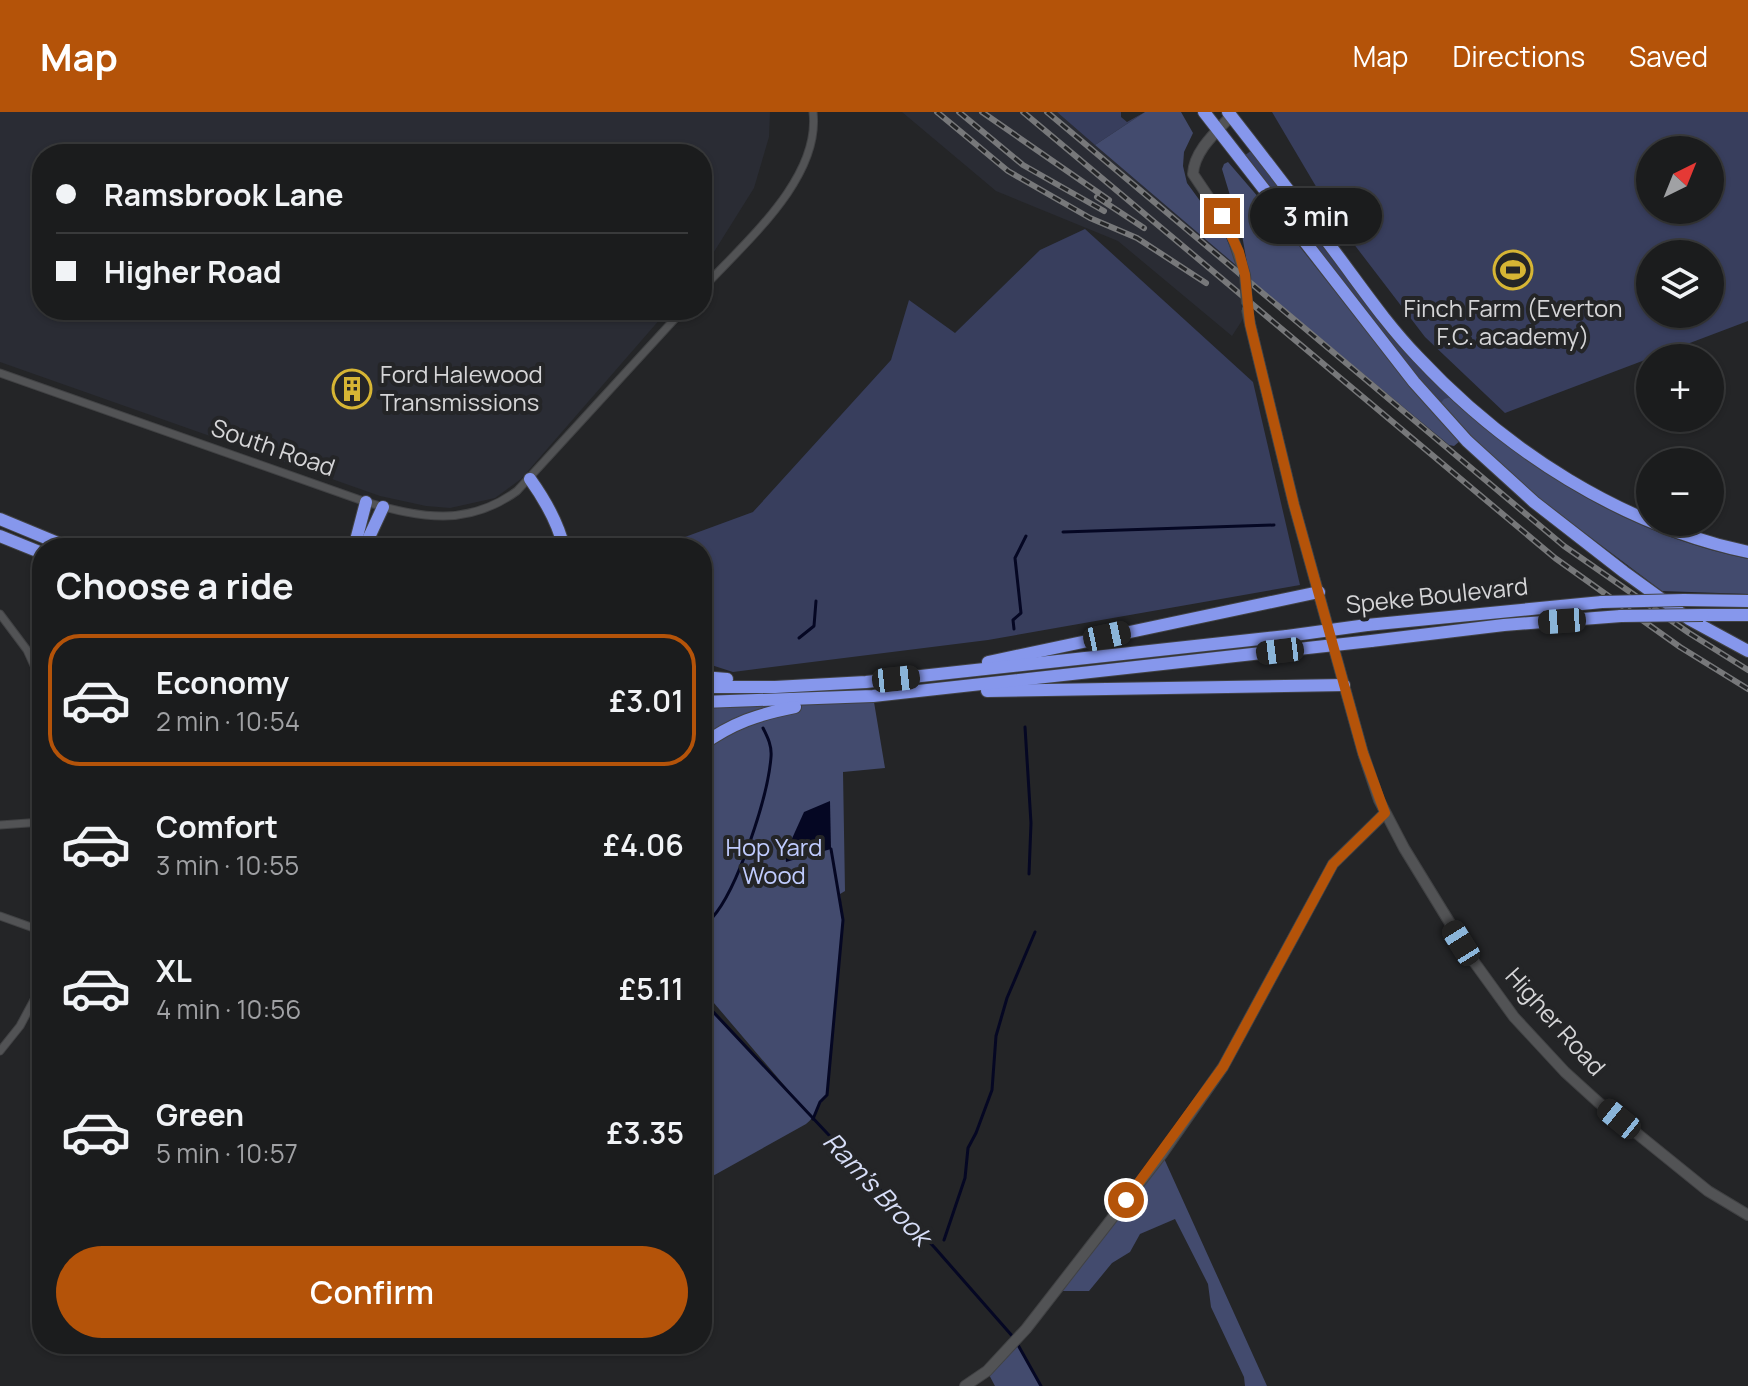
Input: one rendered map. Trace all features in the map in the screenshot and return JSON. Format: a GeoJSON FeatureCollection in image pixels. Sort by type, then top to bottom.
{"type":"FeatureCollection","features":[{"type":"Feature","properties":{"kind":"highway"},"geometry":{"type":"LineString","coordinates":[[1204,112],[1414,382],[1467,441],[1534,502],[1624,572],[1689,619],[1748,651]]}},
{"type":"Feature","properties":{"kind":"highway","name":"Higher Road"},"geometry":{"type":"LineString","coordinates":[[1232,113],[1384,317],[1417,356],[1461,399],[1528,453],[1607,501],[1669,531],[1748,552]]}},
{"type":"Feature","properties":{"kind":"highway"},"geometry":{"type":"LineString","coordinates":[[530,479],[545,500],[561,538]]}},
{"type":"Feature","properties":{"kind":"highway"},"geometry":{"type":"LineString","coordinates":[[357,538],[366,502]]}},
{"type":"Feature","properties":{"kind":"highway"},"geometry":{"type":"LineString","coordinates":[[369,538],[383,507]]}},
{"type":"Feature","properties":{"kind":"highway"},"geometry":{"type":"LineString","coordinates":[[0,519],[46,538]]}},
{"type":"Feature","properties":{"kind":"highway"},"geometry":{"type":"LineString","coordinates":[[0,536],[32,549]]}},
{"type":"Feature","properties":{"kind":"highway"},"geometry":{"type":"LineString","coordinates":[[926,676],[1319,592]]}},
{"type":"Feature","properties":{"kind":"highway","name":"Speke Boulevard"},"geometry":{"type":"LineString","coordinates":[[712,687],[866,682],[1367,625],[1602,602],[1748,601]]}},
{"type":"Feature","properties":{"kind":"highway","name":"Speke Boulevard"},"geometry":{"type":"LineString","coordinates":[[712,702],[830,700],[914,692],[1504,625],[1621,616],[1748,615]]}},
{"type":"Feature","properties":{"kind":"highway"},"geometry":{"type":"LineString","coordinates":[[712,677],[866,682]]}},
{"type":"Feature","properties":{"kind":"highway"},"geometry":{"type":"LineString","coordinates":[[914,692],[1344,685]]}},
{"type":"Feature","properties":{"kind":"highway"},"geometry":{"type":"LineString","coordinates":[[712,738],[748,718],[830,700]]}},
{"type":"Feature","properties":{"kind":"street"},"geometry":{"type":"LineString","coordinates":[[712,278],[794,185],[809,157],[815,129],[813,112]]}},
{"type":"Feature","properties":{"kind":"street","name":"Higher Road"},"geometry":{"type":"LineString","coordinates":[[1232,113],[1194,163],[1193,174],[1230,229],[1245,275],[1250,324],[1294,505],[1373,786],[1385,813],[1472,959],[1514,1017],[1598,1102],[1708,1191],[1748,1215]]}},
{"type":"Feature","properties":{"kind":"street","name":"South Road"},"geometry":{"type":"LineString","coordinates":[[0,373],[366,502],[434,517],[465,515],[496,504],[530,479],[674,320]]}},
{"type":"Feature","properties":{"kind":"street"},"geometry":{"type":"LineString","coordinates":[[0,614],[32,661]]}},
{"type":"Feature","properties":{"kind":"street"},"geometry":{"type":"LineString","coordinates":[[965,1386],[987,1371],[1026,1329],[1162,1154],[1223,1067],[1333,864],[1385,813]]}},
{"type":"Feature","properties":{"kind":"street"},"geometry":{"type":"LineString","coordinates":[[0,825],[32,823]]}},
{"type":"Feature","properties":{"kind":"street"},"geometry":{"type":"LineString","coordinates":[[0,916],[32,927]]}},
{"type":"Feature","properties":{"kind":"street"},"geometry":{"type":"LineString","coordinates":[[0,1051],[20,1026],[32,1004]]}},
{"type":"Feature","properties":{"kind":"shaded area"},"geometry":{"type":"Polygon","coordinates":[[[0,112],[770,112],[769,137],[754,188],[712,255],[712,144],[32,144],[32,320],[659,320],[521,479],[495,498],[450,508],[380,496],[0,362],[0,112]]]}},
{"type":"Feature","properties":{"kind":"shaded area"},"geometry":{"type":"Polygon","coordinates":[[[902,112],[1057,112],[1238,267],[1243,319],[1232,336],[1118,241],[996,191],[902,112]]]}},
{"type":"Feature","properties":{"kind":"shaded area"},"geometry":{"type":"Polygon","coordinates":[[[1057,112],[1121,112],[1121,117],[1127,122],[1145,112],[1095,145],[1057,112]]]}},
{"type":"Feature","properties":{"kind":"shaded area","name":"Finch Farm (Everton F.C. academy)"},"geometry":{"type":"Polygon","coordinates":[[[1272,112],[1748,112],[1748,321],[1687,344],[1636,344],[1636,363],[1505,413],[1425,337],[1337,222],[1272,112]]]}},
{"type":"Feature","properties":{"kind":"shaded area"},"geometry":{"type":"Polygon","coordinates":[[[1252,150],[1371,309],[1451,397],[1440,404],[1409,368],[1244,156],[1252,150]]]}},
{"type":"Feature","properties":{"kind":"shaded area"},"geometry":{"type":"Polygon","coordinates":[[[1085,229],[1253,382],[1300,585],[988,640],[733,672],[712,665],[712,538],[682,538],[753,512],[891,360],[909,300],[955,333],[1040,250],[1085,229]]]}},
{"type":"Feature","properties":{"kind":"shaded area"},"geometry":{"type":"Polygon","coordinates":[[[830,801],[831,849],[786,862],[785,854],[804,812],[830,801]]]}},
{"type":"Feature","properties":{"kind":"green space"},"geometry":{"type":"Polygon","coordinates":[[[1145,112],[1181,112],[1193,133],[1184,152],[1187,183],[1225,235],[1238,267],[1095,145],[1145,112]]]}},
{"type":"Feature","properties":{"kind":"green space"},"geometry":{"type":"Polygon","coordinates":[[[1228,162],[1285,228],[1406,381],[1460,441],[1454,446],[1250,280],[1242,235],[1222,169],[1228,162]]]}},
{"type":"Feature","properties":{"kind":"green space"},"geometry":{"type":"Polygon","coordinates":[[[1451,397],[1517,452],[1552,476],[1588,499],[1636,522],[1636,536],[1669,536],[1748,559],[1748,594],[1662,591],[1546,504],[1486,452],[1440,404],[1451,397]]]}},
{"type":"Feature","properties":{"kind":"green space","name":"Hop Yard Wood"},"geometry":{"type":"Polygon","coordinates":[[[873,696],[885,768],[843,772],[845,891],[840,894],[843,920],[827,1095],[806,1124],[712,1176],[712,1011],[795,1098],[712,1001],[712,702],[873,696]]]}},
{"type":"Feature","properties":{"kind":"green space"},"geometry":{"type":"Polygon","coordinates":[[[1162,1154],[1267,1386],[1245,1386],[1244,1377],[1211,1307],[1208,1284],[1175,1219],[1140,1234],[1130,1252],[1112,1263],[1089,1291],[1055,1291],[1162,1154]]]}},
{"type":"Feature","properties":{"kind":"green space"},"geometry":{"type":"Polygon","coordinates":[[[1015,1340],[1041,1386],[995,1386],[987,1371],[1015,1340]]]}},
{"type":"Feature","properties":{"kind":"waterway"},"geometry":{"type":"LineString","coordinates":[[1063,532],[1274,525]]}},
{"type":"Feature","properties":{"kind":"waterway"},"geometry":{"type":"LineString","coordinates":[[1014,629],[1013,620],[1021,613],[1015,558],[1026,536]]}},
{"type":"Feature","properties":{"kind":"waterway"},"geometry":{"type":"LineString","coordinates":[[799,638],[814,626],[816,601]]}},
{"type":"Feature","properties":{"kind":"waterway"},"geometry":{"type":"LineString","coordinates":[[1025,727],[1031,823],[1029,874]]}},
{"type":"Feature","properties":{"kind":"waterway"},"geometry":{"type":"LineString","coordinates":[[712,918],[732,886],[758,817],[771,757],[763,728]]}},
{"type":"Feature","properties":{"kind":"waterway"},"geometry":{"type":"LineString","coordinates":[[813,1119],[820,1102],[827,1095],[843,920],[831,849]]}},
{"type":"Feature","properties":{"kind":"waterway"},"geometry":{"type":"LineString","coordinates":[[944,1240],[965,1178],[968,1148],[992,1090],[996,1036],[1007,998],[1035,932]]}},
{"type":"Feature","properties":{"kind":"waterway","name":"Ram's Brook"},"geometry":{"type":"LineString","coordinates":[[712,1011],[935,1248],[1014,1338]]}},
{"type":"Feature","properties":{"kind":"waterway","name":"Ram's Brook"},"geometry":{"type":"LineString","coordinates":[[1018,1345],[1041,1386]]}},
{"type":"Feature","properties":{"kind":"railway"},"geometry":{"type":"LineString","coordinates":[[937,112],[1008,171],[1090,218],[1137,238],[1206,283]]}},
{"type":"Feature","properties":{"kind":"railway"},"geometry":{"type":"LineString","coordinates":[[959,112],[1023,165],[1104,211]]}},
{"type":"Feature","properties":{"kind":"railway"},"geometry":{"type":"LineString","coordinates":[[982,112],[1109,200]]}},
{"type":"Feature","properties":{"kind":"railway"},"geometry":{"type":"LineString","coordinates":[[1023,112],[1555,558],[1680,647],[1748,689]]}},
{"type":"Feature","properties":{"kind":"railway"},"geometry":{"type":"LineString","coordinates":[[1047,112],[1564,546],[1748,670]]}},
{"type":"Feature","properties":{"kind":"railway"},"geometry":{"type":"LineString","coordinates":[[1097,197],[1144,228]]}},
{"type":"Feature","properties":{"kind":"place","name":"Finch Farm (Everton F.C. academy)"},"geometry":{"type":"Point","coordinates":[1513,270]}},
{"type":"Feature","properties":{"kind":"place","name":"Ford Halewood Transmissions"},"geometry":{"type":"Point","coordinates":[352,389]}},
{"type":"Feature","properties":{"kind":"route"},"geometry":{"type":"LineString","coordinates":[[1126,1200],[1223,1067],[1333,864],[1385,813],[1363,753],[1294,505],[1250,324],[1245,275],[1239,252],[1222,216]]}}]}
